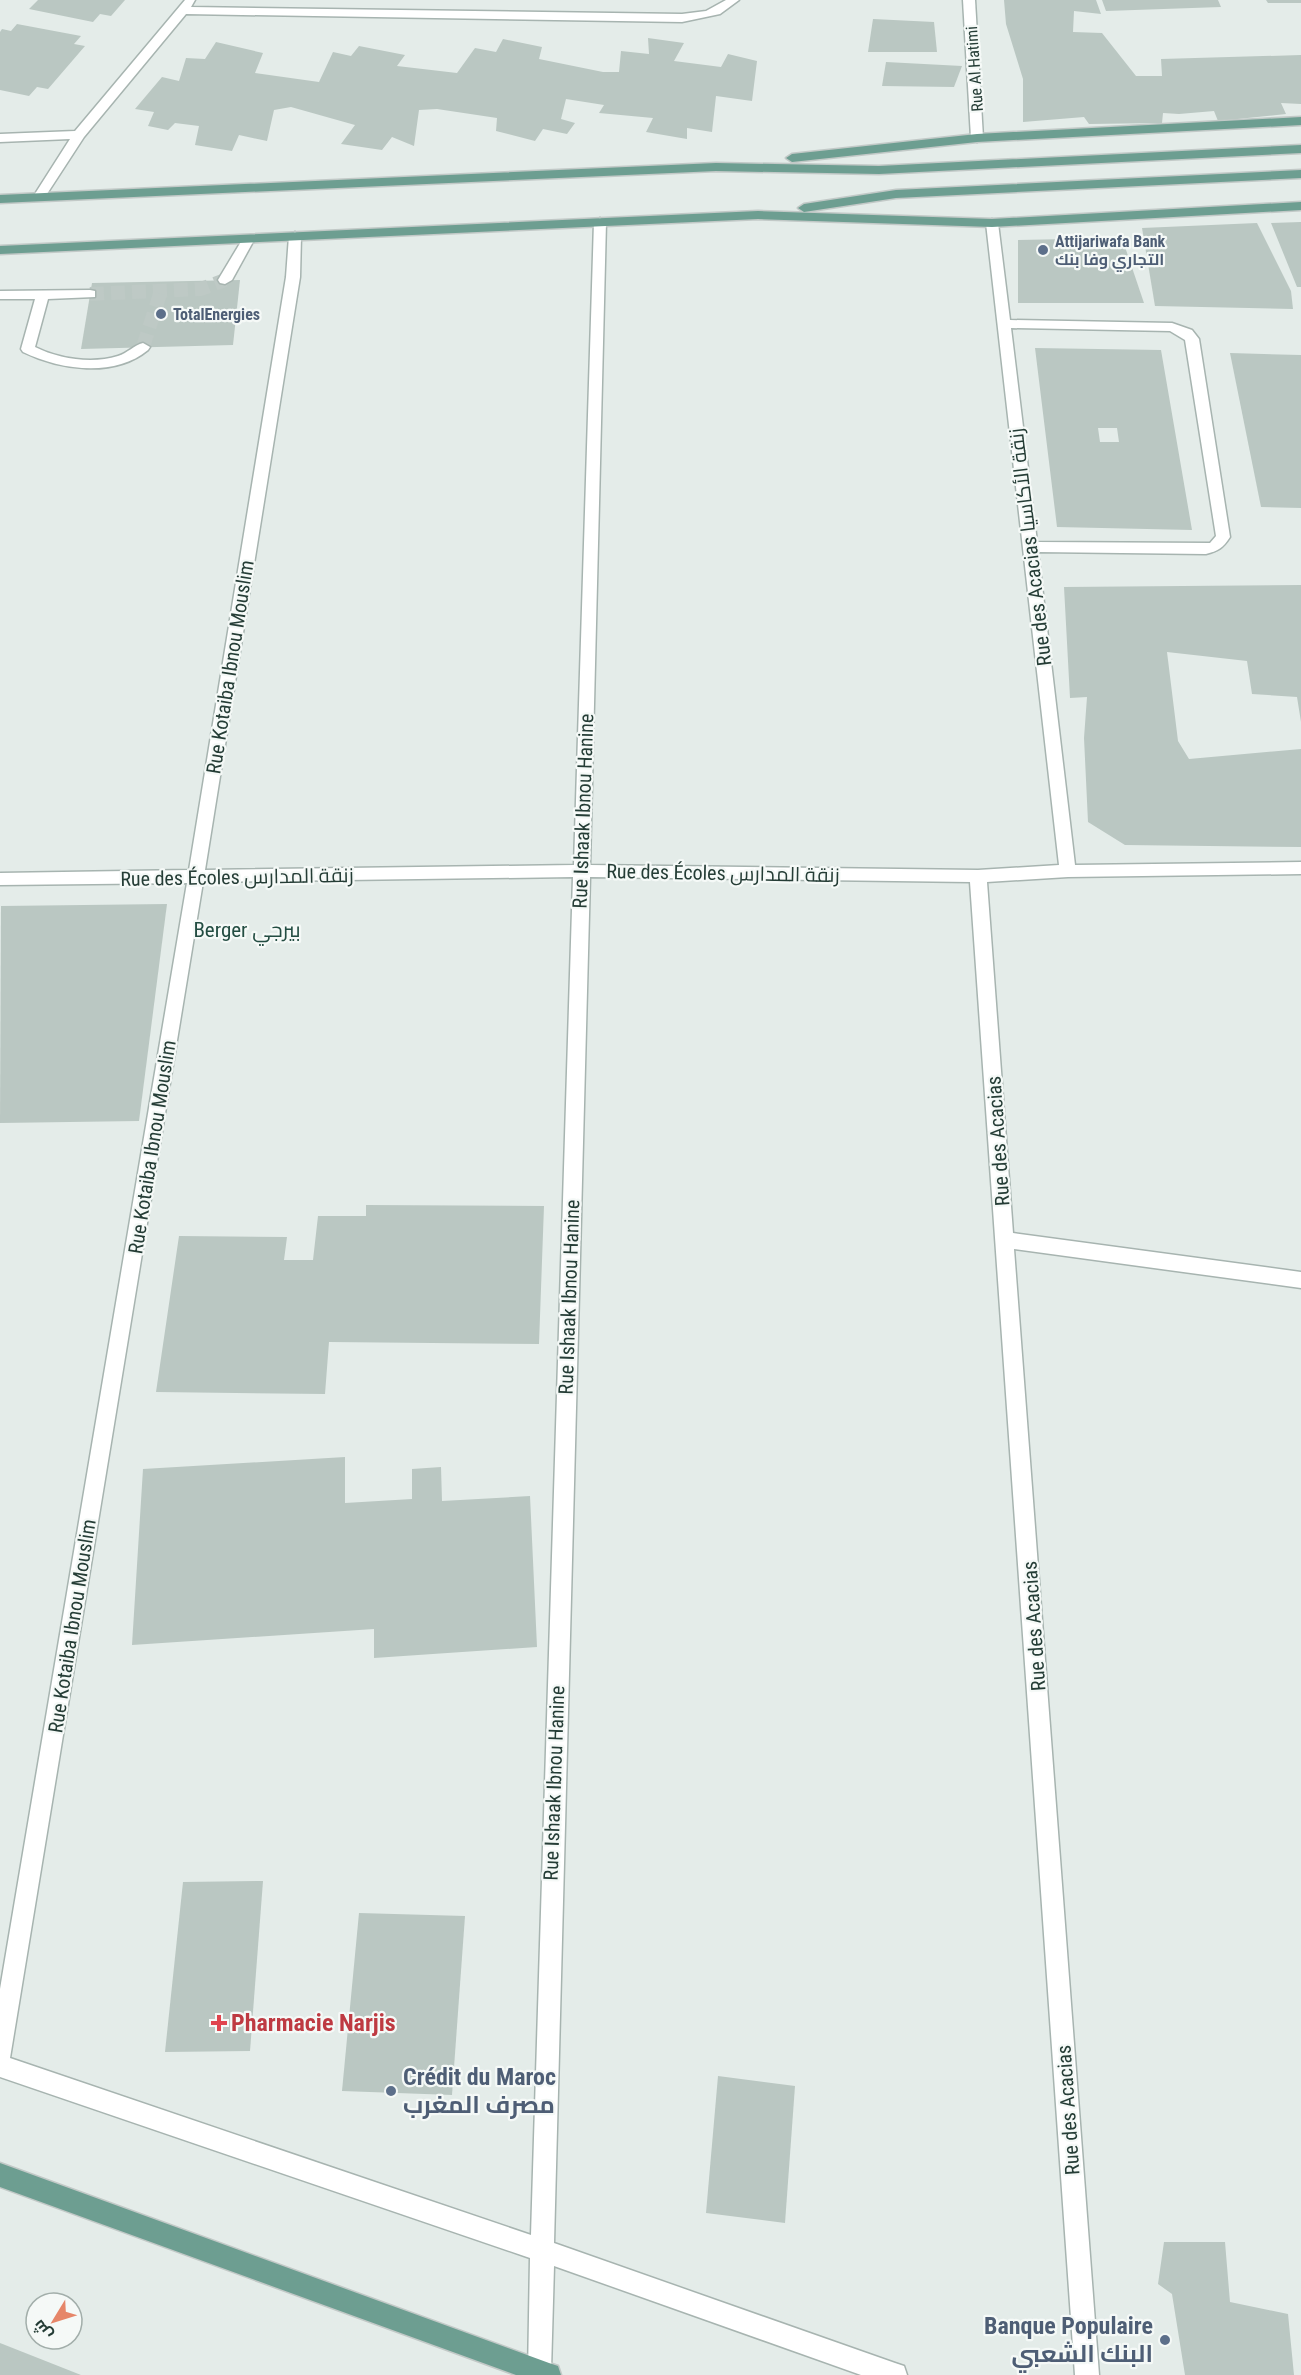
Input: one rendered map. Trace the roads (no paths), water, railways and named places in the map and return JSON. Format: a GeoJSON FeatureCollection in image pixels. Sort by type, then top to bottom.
{"type":"FeatureCollection","features":[{"type":"Feature","properties":{"kind":"main road"},"geometry":{"type":"LineString","coordinates":[[716,167],[977,138],[1301,121]]}},
{"type":"Feature","properties":{"kind":"main road"},"geometry":{"type":"LineString","coordinates":[[0,198],[716,167],[879,170],[1301,149]]}},
{"type":"Feature","properties":{"kind":"main road"},"geometry":{"type":"LineString","coordinates":[[758,215],[896,194],[1301,174]]}},
{"type":"Feature","properties":{"kind":"main road"},"geometry":{"type":"LineString","coordinates":[[0,250],[758,215],[992,223],[1301,206]]}},
{"type":"Feature","properties":{"kind":"main road"},"geometry":{"type":"LineString","coordinates":[[0,2175],[544,2373]]}},
{"type":"Feature","properties":{"kind":"street"},"geometry":{"type":"LineString","coordinates":[[39,197],[79,135],[192,0]]}},
{"type":"Feature","properties":{"kind":"street"},"geometry":{"type":"LineString","coordinates":[[183,10],[682,18],[709,15],[722,10],[733,0]]}},
{"type":"Feature","properties":{"kind":"street","name":"Rue Al Hatimi"},"geometry":{"type":"LineString","coordinates":[[969,0],[977,138]]}},
{"type":"Feature","properties":{"kind":"street"},"geometry":{"type":"LineString","coordinates":[[0,138],[79,135]]}},
{"type":"Feature","properties":{"kind":"street","name":"Rue Ishaak Ibnou Hanine"},"geometry":{"type":"LineString","coordinates":[[544,2373],[541,2250],[600,222]]}},
{"type":"Feature","properties":{"kind":"street","name":"Rue des Acacias زنقة الأكاسيا"},"geometry":{"type":"LineString","coordinates":[[992,223],[1068,871]]}},
{"type":"Feature","properties":{"kind":"street","name":"Rue Kotaiba Ibnou Mouslim"},"geometry":{"type":"LineString","coordinates":[[0,2056],[196,878],[293,278],[295,237]]}},
{"type":"Feature","properties":{"kind":"street"},"geometry":{"type":"LineString","coordinates":[[225,280],[248,240]]}},
{"type":"Feature","properties":{"kind":"street"},"geometry":{"type":"LineString","coordinates":[[43,294],[28,349],[41,357],[62,363],[119,361],[137,355],[143,347]]}},
{"type":"Feature","properties":{"kind":"street"},"geometry":{"type":"LineString","coordinates":[[0,295],[90,294]]}},
{"type":"Feature","properties":{"kind":"street"},"geometry":{"type":"LineString","coordinates":[[1004,324],[1172,327],[1187,333],[1192,339],[1223,537],[1215,547],[1206,549],[1030,547]]}},
{"type":"Feature","properties":{"kind":"street","name":"Rue des Écoles زنقة المدارس"},"geometry":{"type":"LineString","coordinates":[[0,879],[581,871],[978,876],[1068,871],[1301,868]]}},
{"type":"Feature","properties":{"kind":"street","name":"Rue des Acacias"},"geometry":{"type":"LineString","coordinates":[[978,876],[1087,2375]]}},
{"type":"Feature","properties":{"kind":"street"},"geometry":{"type":"LineString","coordinates":[[1006,1240],[1301,1280]]}},
{"type":"Feature","properties":{"kind":"street"},"geometry":{"type":"LineString","coordinates":[[0,2066],[541,2250],[895,2375]]}},
{"type":"Feature","properties":{"kind":"tunnel"},"geometry":{"type":"LineString","coordinates":[[90,294],[201,289],[225,280]]}},
{"type":"Feature","properties":{"kind":"tunnel"},"geometry":{"type":"LineString","coordinates":[[143,347],[161,291]]}},
{"type":"Feature","properties":{"kind":"place","name":"Attijariwafa Bank التجاري وفا بنك"},"geometry":{"type":"Point","coordinates":[1043,250]}},
{"type":"Feature","properties":{"kind":"place","name":"TotalEnergies"},"geometry":{"type":"Point","coordinates":[161,314]}},
{"type":"Feature","properties":{"kind":"place","name":"Pharmacie Narjis"},"geometry":{"type":"Point","coordinates":[219,2023]}},
{"type":"Feature","properties":{"kind":"place","name":"Crédit du Maroc مصرف المغرب"},"geometry":{"type":"Point","coordinates":[391,2091]}},
{"type":"Feature","properties":{"kind":"place","name":"Banque Populaire البنك الشعبي"},"geometry":{"type":"Point","coordinates":[1165,2340]}},
{"type":"Feature","properties":{"kind":"district","name":"Berger بيرجي"},"geometry":{"type":"Point","coordinates":[247,930]}}]}
